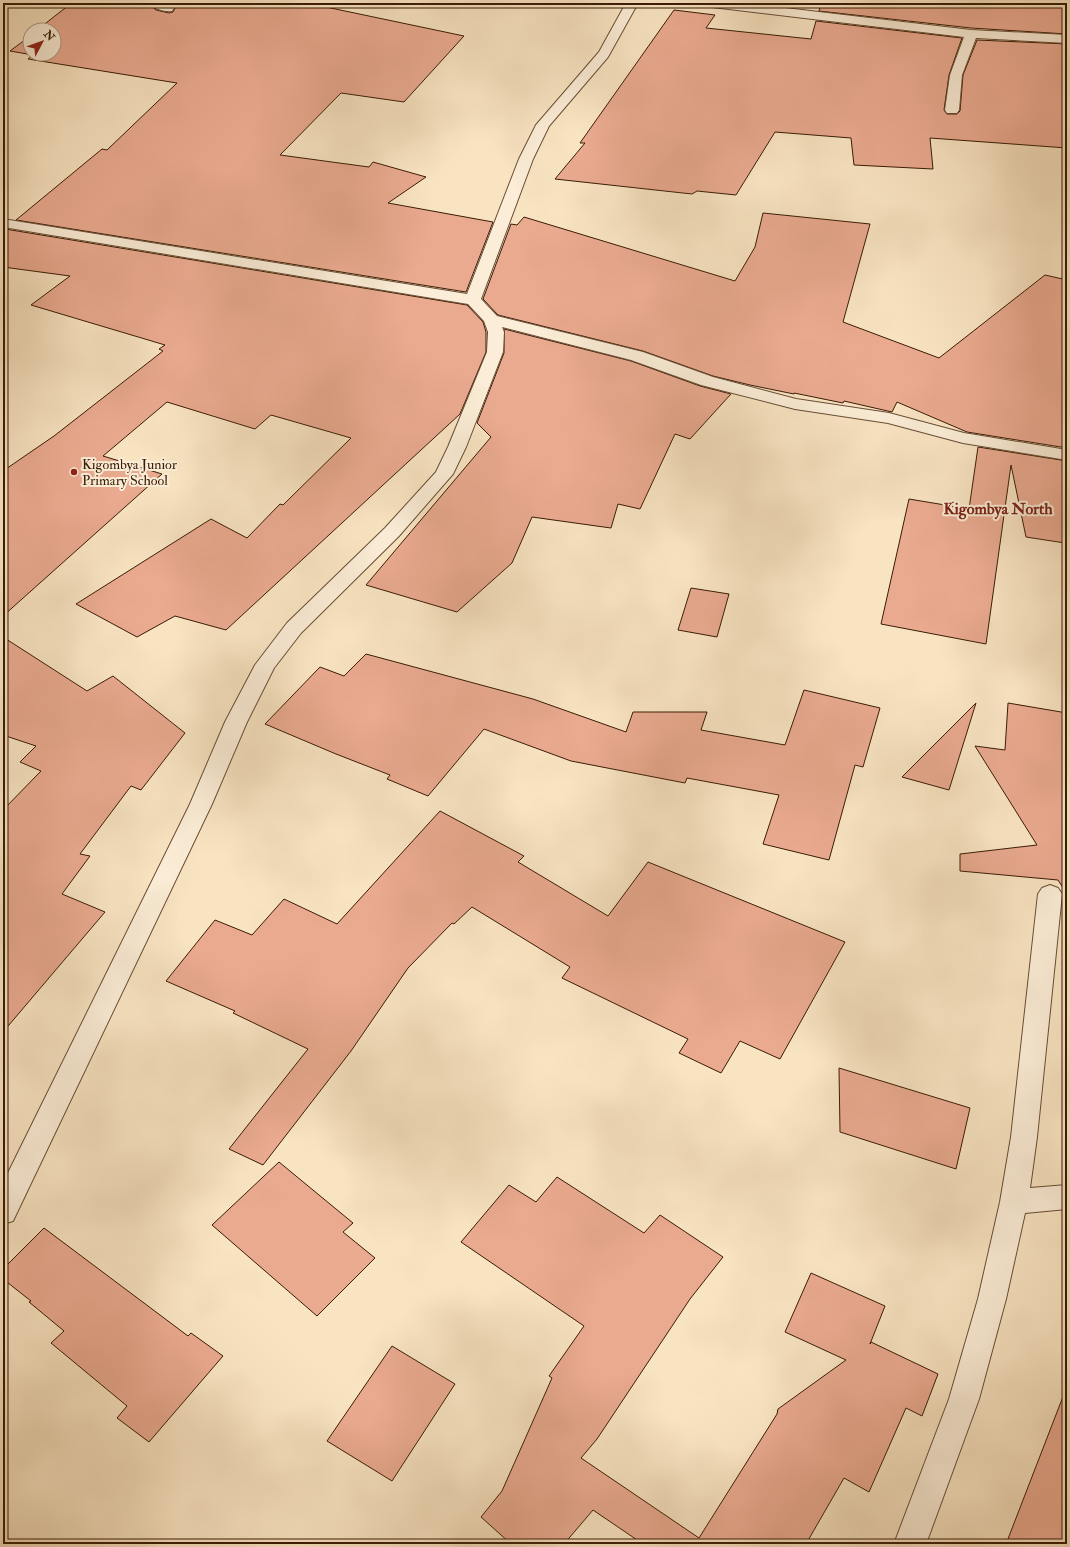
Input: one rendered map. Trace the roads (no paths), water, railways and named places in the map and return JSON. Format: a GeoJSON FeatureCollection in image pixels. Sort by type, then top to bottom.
{"type":"FeatureCollection","features":[{"type":"Feature","properties":{"kind":"street"},"geometry":{"type":"LineString","coordinates":[[155,3],[168,8]]}},
{"type":"Feature","properties":{"kind":"street"},"geometry":{"type":"LineString","coordinates":[[473,300],[526,159],[543,125],[604,54],[632,3]]}},
{"type":"Feature","properties":{"kind":"street"},"geometry":{"type":"LineString","coordinates":[[712,3],[971,34],[1067,39]]}},
{"type":"Feature","properties":{"kind":"street"},"geometry":{"type":"LineString","coordinates":[[952,110],[956,75],[971,34]]}},
{"type":"Feature","properties":{"kind":"street"},"geometry":{"type":"LineString","coordinates":[[3,223],[473,300],[491,319],[496,332],[495,352],[457,447],[444,474],[392,532],[294,628],[265,665],[236,722],[201,804],[3,1212]]}},
{"type":"Feature","properties":{"kind":"street"},"geometry":{"type":"LineString","coordinates":[[491,319],[637,356],[707,381],[795,404],[889,418],[963,438],[1067,455]]}},
{"type":"Feature","properties":{"kind":"street"},"geometry":{"type":"LineString","coordinates":[[910,1544],[964,1399],[992,1299],[1014,1202],[1024,1137],[1050,894]]}},
{"type":"Feature","properties":{"kind":"street"},"geometry":{"type":"LineString","coordinates":[[1014,1202],[1067,1197]]}},
{"type":"Feature","properties":{"kind":"place","name":"Kigombya Junior Primary School"},"geometry":{"type":"Point","coordinates":[74,472]}},
{"type":"Feature","properties":{"kind":"district","name":"Kigombya North"},"geometry":{"type":"Point","coordinates":[998,509]}}]}
